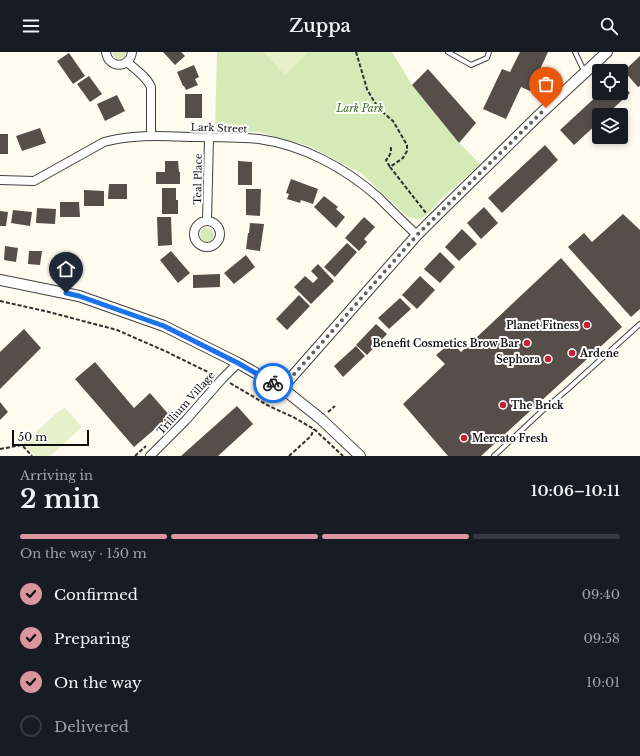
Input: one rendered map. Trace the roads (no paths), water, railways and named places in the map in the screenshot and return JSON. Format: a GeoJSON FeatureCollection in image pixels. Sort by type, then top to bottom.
{"type":"FeatureCollection","features":[{"type":"Feature","properties":{"kind":"street"},"geometry":{"type":"LineString","coordinates":[[106,52],[108,59],[119,65],[127,62],[132,52]]}},
{"type":"Feature","properties":{"kind":"street"},"geometry":{"type":"LineString","coordinates":[[282,388],[417,235],[537,116],[606,52]]}},
{"type":"Feature","properties":{"kind":"street"},"geometry":{"type":"LineString","coordinates":[[127,62],[146,79],[151,87],[151,136]]}},
{"type":"Feature","properties":{"kind":"street","name":"Lark Street"},"geometry":{"type":"LineString","coordinates":[[0,180],[34,181],[104,142],[125,138],[151,136],[234,137],[260,140],[298,149],[315,156],[344,172],[377,196],[417,235]]}},
{"type":"Feature","properties":{"kind":"street","name":"Teal Place"},"geometry":{"type":"LineString","coordinates":[[207,221],[209,137]]}},
{"type":"Feature","properties":{"kind":"street"},"geometry":{"type":"LineString","coordinates":[[0,280],[79,296],[164,326],[238,363],[282,388],[321,419],[360,456]]}},
{"type":"Feature","properties":{"kind":"street","name":"Trillium Village"},"geometry":{"type":"LineString","coordinates":[[150,456],[186,420],[222,378],[238,363]]}},
{"type":"Feature","properties":{"kind":"lane"},"geometry":{"type":"LineString","coordinates":[[448,52],[471,65],[487,58],[489,52]]}},
{"type":"Feature","properties":{"kind":"lane"},"geometry":{"type":"LineString","coordinates":[[575,52],[584,72]]}},
{"type":"Feature","properties":{"kind":"lane"},"geometry":{"type":"LineString","coordinates":[[494,456],[640,324]]}},
{"type":"Feature","properties":{"kind":"place","name":"Planet Fitness"},"geometry":{"type":"Point","coordinates":[587,325]}},
{"type":"Feature","properties":{"kind":"place","name":"Benefit Cosmetics Brow Bar"},"geometry":{"type":"Point","coordinates":[527,343]}},
{"type":"Feature","properties":{"kind":"place","name":"Ardene"},"geometry":{"type":"Point","coordinates":[572,353]}},
{"type":"Feature","properties":{"kind":"place","name":"Sephora"},"geometry":{"type":"Point","coordinates":[548,359]}},
{"type":"Feature","properties":{"kind":"place","name":"The Brick"},"geometry":{"type":"Point","coordinates":[503,405]}},
{"type":"Feature","properties":{"kind":"place","name":"Mercato Fresh"},"geometry":{"type":"Point","coordinates":[464,438]}},
{"type":"Feature","properties":{"kind":"park label","name":"Lark Park"},"geometry":{"type":"Point","coordinates":[360,108]}}]}
